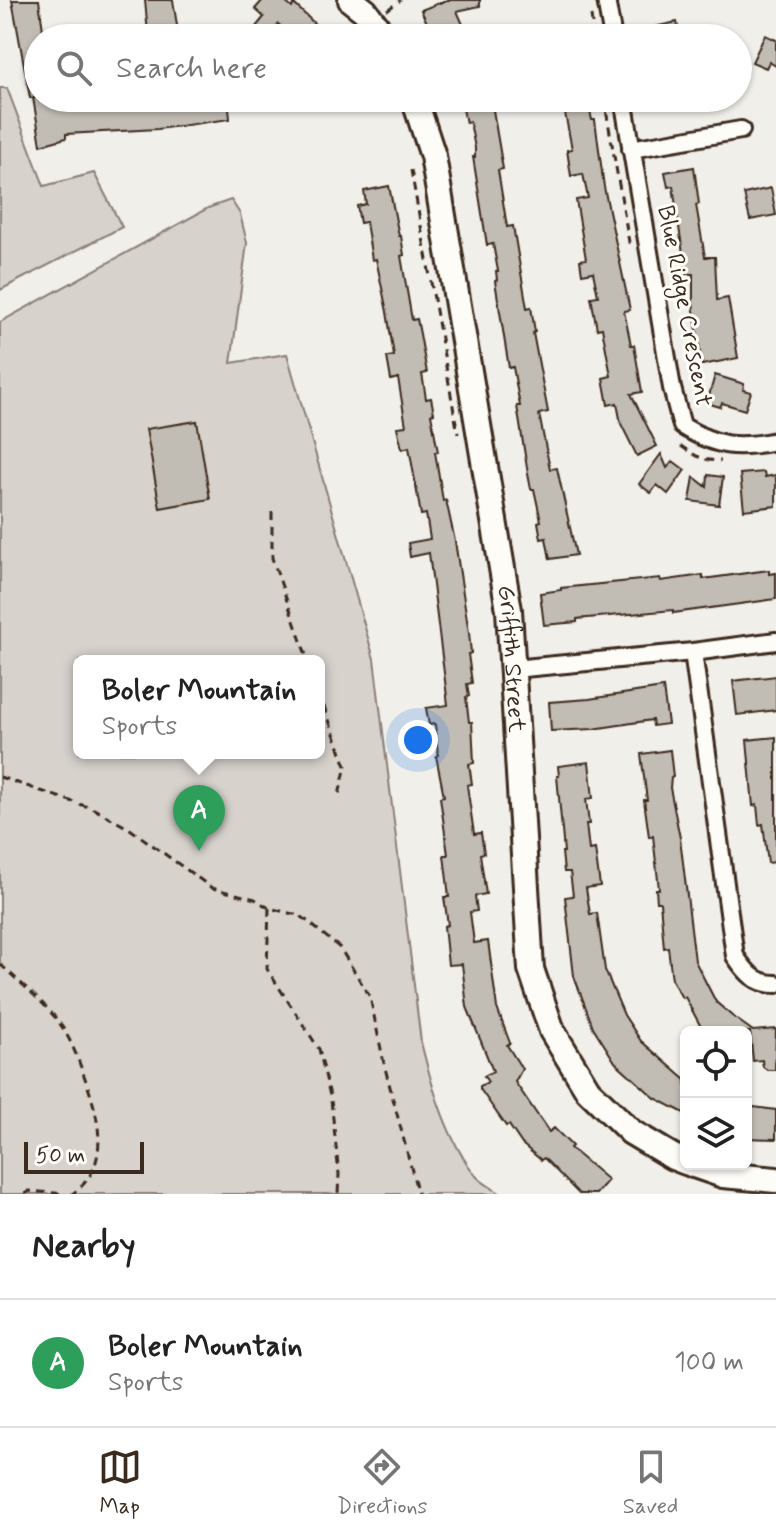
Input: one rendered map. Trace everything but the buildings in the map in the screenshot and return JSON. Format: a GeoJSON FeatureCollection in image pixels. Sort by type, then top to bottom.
{"type":"FeatureCollection","features":[{"type":"Feature","properties":{"kind":"street"},"geometry":{"type":"LineString","coordinates":[[606,0],[610,24]]}},
{"type":"Feature","properties":{"kind":"street"},"geometry":{"type":"LineString","coordinates":[[365,4],[377,24]]}},
{"type":"Feature","properties":{"kind":"street","name":"Griffith Street"},"geometry":{"type":"LineString","coordinates":[[419,112],[433,156],[509,610],[531,969],[552,1031],[588,1090],[631,1132],[680,1160]]}},
{"type":"Feature","properties":{"kind":"street","name":"Blue Ridge Crescent"},"geometry":{"type":"LineString","coordinates":[[625,112],[672,388],[682,426],[729,447],[776,441]]}},
{"type":"Feature","properties":{"kind":"street"},"geometry":{"type":"LineString","coordinates":[[631,149],[741,130]]}},
{"type":"Feature","properties":{"kind":"street"},"geometry":{"type":"LineString","coordinates":[[513,669],[776,641]]}},
{"type":"Feature","properties":{"kind":"street"},"geometry":{"type":"LineString","coordinates":[[693,652],[735,956],[748,974],[763,984],[776,984]]}},
{"type":"Feature","properties":{"kind":"street","name":"Griffith Street"},"geometry":{"type":"LineString","coordinates":[[709,1170],[723,1175],[776,1180]]}},
{"type":"Feature","properties":{"kind":"path"},"geometry":{"type":"LineString","coordinates":[[591,13],[592,24]]}},
{"type":"Feature","properties":{"kind":"path"},"geometry":{"type":"LineString","coordinates":[[272,512],[272,558],[306,655]]}},
{"type":"Feature","properties":{"kind":"path"},"geometry":{"type":"LineString","coordinates":[[325,709],[346,766],[338,799]]}},
{"type":"Feature","properties":{"kind":"path"},"geometry":{"type":"LineString","coordinates":[[0,777],[94,809],[130,829],[212,888],[255,899],[269,908],[301,916],[340,948],[370,997],[418,1194]]}},
{"type":"Feature","properties":{"kind":"path"},"geometry":{"type":"LineString","coordinates":[[269,908],[267,969],[319,1049],[331,1100],[339,1174],[338,1194]]}},
{"type":"Feature","properties":{"kind":"path"},"geometry":{"type":"LineString","coordinates":[[0,964],[55,1017],[71,1042],[97,1109],[100,1135],[93,1171],[86,1185],[72,1194]]}},
{"type":"Feature","properties":{"kind":"path"},"geometry":{"type":"LineString","coordinates":[[25,1194],[29,1191],[66,1194]]}},
{"type":"Feature","properties":{"kind":"shaded area"},"geometry":{"type":"Polygon","coordinates":[[[0,88],[7,88],[44,186],[94,173],[122,227],[0,290],[0,88]]]}},
{"type":"Feature","properties":{"kind":"shaded area"},"geometry":{"type":"Polygon","coordinates":[[[231,200],[240,214],[247,243],[231,363],[287,354],[374,659],[421,1042],[441,1112],[456,1145],[478,1179],[501,1194],[0,1194],[0,322],[208,208],[231,200]]]}},
{"type":"Feature","properties":{"kind":"place","name":"Boler Mountain"},"geometry":{"type":"Point","coordinates":[199,851]}}]}
